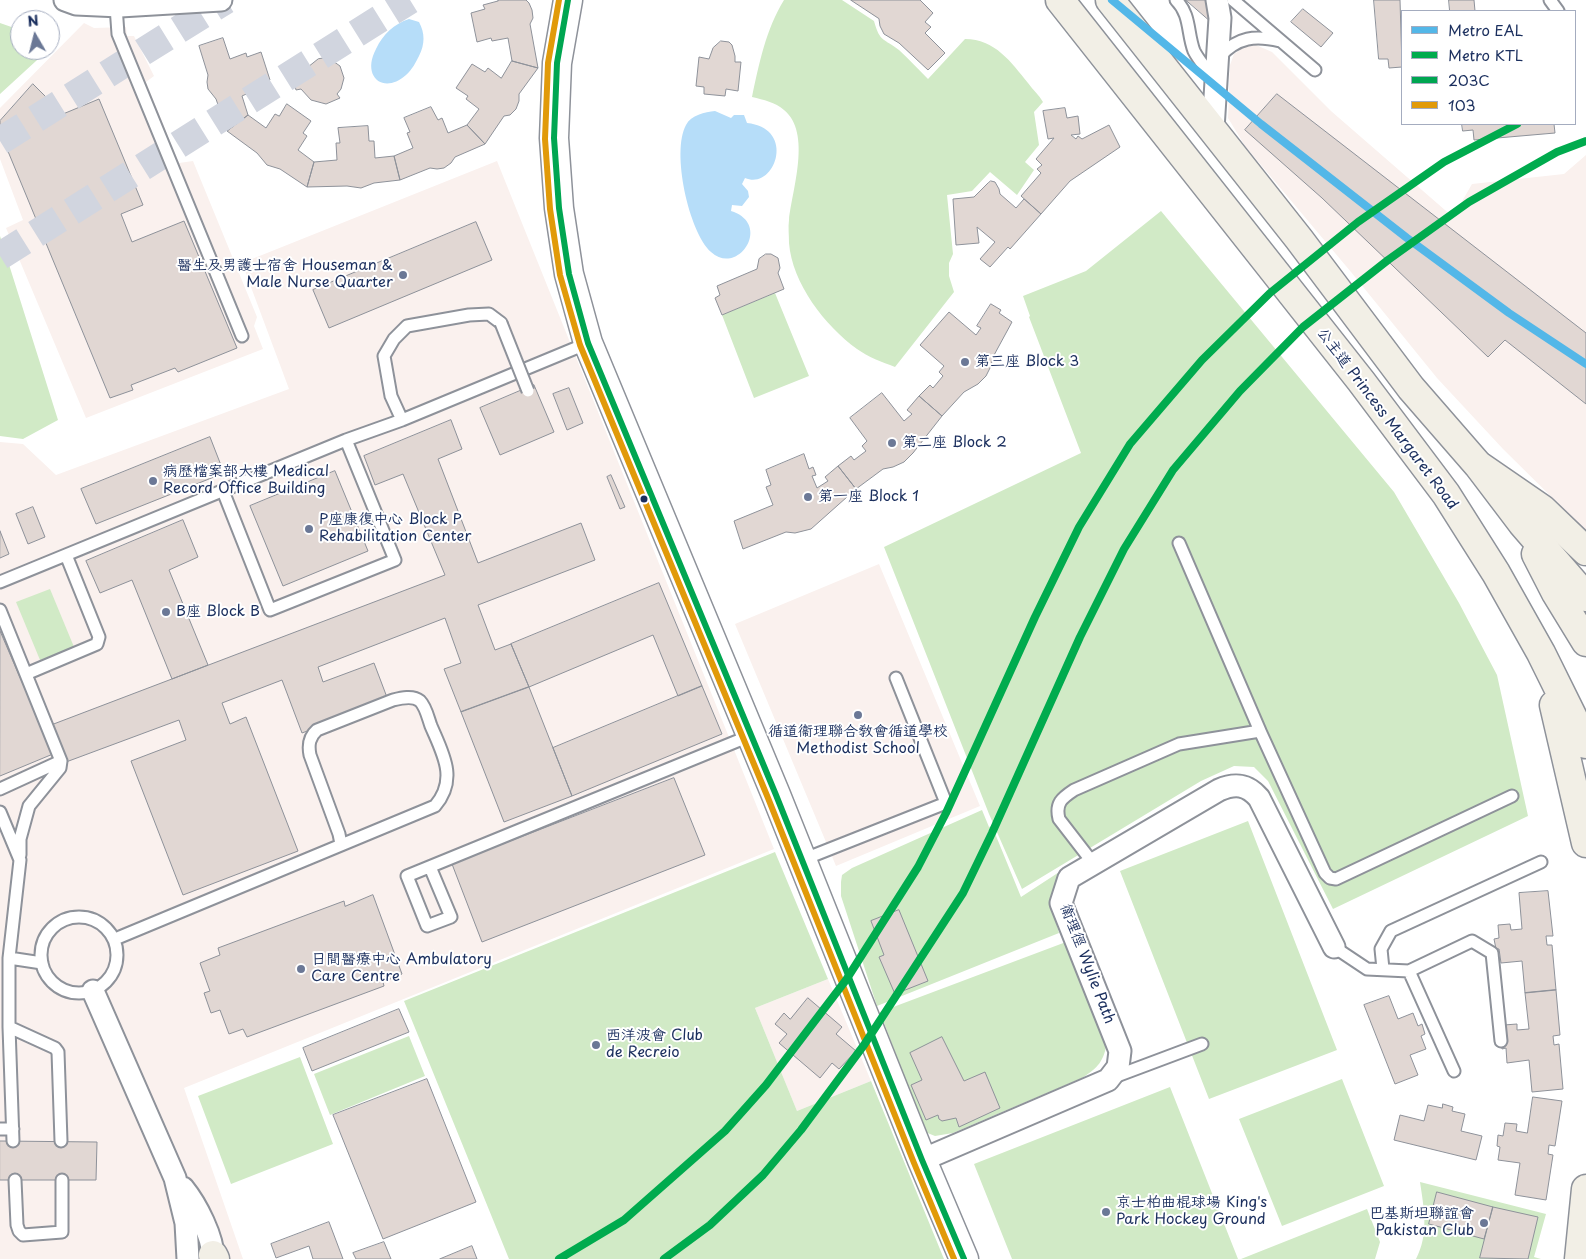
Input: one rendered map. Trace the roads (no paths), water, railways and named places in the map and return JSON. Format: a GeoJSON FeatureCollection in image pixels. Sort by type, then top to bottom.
{"type":"FeatureCollection","features":[{"type":"Feature","properties":{"kind":"main road","name":"公主道 Princess Margaret Road"},"geometry":{"type":"LineString","coordinates":[[1060,0],[1355,374],[1446,494],[1496,573],[1541,653],[1586,744]]}},
{"type":"Feature","properties":{"kind":"main road"},"geometry":{"type":"LineString","coordinates":[[1110,0],[1213,129],[1411,388],[1478,465],[1522,523],[1586,597]]}},
{"type":"Feature","properties":{"kind":"main road"},"geometry":{"type":"LineString","coordinates":[[1478,465],[1542,509],[1576,542]]}},
{"type":"Feature","properties":{"kind":"main road"},"geometry":{"type":"LineString","coordinates":[[1522,523],[1556,593],[1586,642]]}},
{"type":"Feature","properties":{"kind":"main road"},"geometry":{"type":"LineString","coordinates":[[1541,653],[1586,843]]}},
{"type":"Feature","properties":{"kind":"main road"},"geometry":{"type":"LineString","coordinates":[[1579,1259],[1586,1189]]}},
{"type":"Feature","properties":{"kind":"street"},"geometry":{"type":"LineString","coordinates":[[65,0],[76,4],[116,6],[217,0]]}},
{"type":"Feature","properties":{"kind":"street"},"geometry":{"type":"LineString","coordinates":[[568,0],[557,63],[554,138],[559,208],[569,274],[588,343],[752,735],[922,1160],[964,1259]]}},
{"type":"Feature","properties":{"kind":"street"},"geometry":{"type":"LineString","coordinates":[[1213,129],[1219,57],[1220,18],[1217,0]]}},
{"type":"Feature","properties":{"kind":"street","name":"衛理徑 Wylie Path"},"geometry":{"type":"LineString","coordinates":[[1108,1080],[1118,1067],[1120,1051],[1061,903],[1069,878],[1093,863],[1219,790],[1236,784],[1246,787],[1252,790],[1259,798],[1334,947]]}},
{"type":"Feature","properties":{"kind":"street"},"geometry":{"type":"LineString","coordinates":[[93,991],[175,1178],[193,1201],[204,1222],[207,1258]]}},
{"type":"Feature","properties":{"kind":"street"},"geometry":{"type":"LineString","coordinates":[[922,1160],[1108,1080]]}},
{"type":"Feature","properties":{"kind":"lane"},"geometry":{"type":"LineString","coordinates":[[1176,0],[1188,18],[1193,49],[1216,84]]}},
{"type":"Feature","properties":{"kind":"lane"},"geometry":{"type":"LineString","coordinates":[[1233,0],[1315,70]]}},
{"type":"Feature","properties":{"kind":"lane"},"geometry":{"type":"LineString","coordinates":[[116,6],[118,34],[242,336]]}},
{"type":"Feature","properties":{"kind":"lane"},"geometry":{"type":"LineString","coordinates":[[1219,57],[1229,46],[1241,40],[1256,37],[1284,42]]}},
{"type":"Feature","properties":{"kind":"lane"},"geometry":{"type":"LineString","coordinates":[[402,420],[391,396],[384,356],[394,339],[407,326],[469,315],[489,314],[501,324],[528,391]]}},
{"type":"Feature","properties":{"kind":"lane"},"geometry":{"type":"LineString","coordinates":[[0,582],[588,343]]}},
{"type":"Feature","properties":{"kind":"lane"},"geometry":{"type":"LineString","coordinates":[[223,491],[270,610],[386,564],[395,560],[346,440]]}},
{"type":"Feature","properties":{"kind":"lane"},"geometry":{"type":"LineString","coordinates":[[1179,543],[1260,731],[1325,873],[1330,878],[1336,879],[1512,796]]}},
{"type":"Feature","properties":{"kind":"lane"},"geometry":{"type":"LineString","coordinates":[[26,674],[97,644],[99,638],[66,555]]}},
{"type":"Feature","properties":{"kind":"lane"},"geometry":{"type":"LineString","coordinates":[[0,610],[62,761],[60,768],[29,806],[20,839],[20,860],[9,958],[5,1028],[13,1135],[0,1130]]}},
{"type":"Feature","properties":{"kind":"lane"},"geometry":{"type":"LineString","coordinates":[[802,860],[946,803],[896,678]]}},
{"type":"Feature","properties":{"kind":"lane"},"geometry":{"type":"LineString","coordinates":[[115,939],[341,844],[425,812],[435,806],[442,798],[447,780],[445,763],[423,706],[415,699],[403,697],[393,700],[317,730],[311,735],[308,748],[310,756],[341,844]]}},
{"type":"Feature","properties":{"kind":"lane"},"geometry":{"type":"LineString","coordinates":[[1093,863],[1059,819],[1057,810],[1060,802],[1067,795],[1074,790],[1179,744],[1260,731]]}},
{"type":"Feature","properties":{"kind":"lane"},"geometry":{"type":"LineString","coordinates":[[430,867],[451,916],[427,926],[406,876],[752,735]]}},
{"type":"Feature","properties":{"kind":"lane"},"geometry":{"type":"LineString","coordinates":[[0,789],[62,761]]}},
{"type":"Feature","properties":{"kind":"lane"},"geometry":{"type":"LineString","coordinates":[[0,812],[20,860]]}},
{"type":"Feature","properties":{"kind":"lane"},"geometry":{"type":"LineString","coordinates":[[1383,969],[1380,949],[1391,931],[1541,862]]}},
{"type":"Feature","properties":{"kind":"lane"},"geometry":{"type":"LineString","coordinates":[[82,916],[102,923],[115,939],[118,951],[117,964],[112,975],[104,985],[93,991],[80,993],[67,991],[55,985],[47,975],[42,963],[41,953],[47,934],[54,926],[67,919],[82,916]]}},
{"type":"Feature","properties":{"kind":"lane"},"geometry":{"type":"LineString","coordinates":[[1334,947],[1368,969],[1409,971],[1472,941],[1492,953],[1501,1042]]}},
{"type":"Feature","properties":{"kind":"lane"},"geometry":{"type":"LineString","coordinates":[[9,958],[42,963]]}},
{"type":"Feature","properties":{"kind":"lane"},"geometry":{"type":"LineString","coordinates":[[1409,971],[1454,1071]]}},
{"type":"Feature","properties":{"kind":"lane"},"geometry":{"type":"LineString","coordinates":[[5,1028],[55,1048],[58,1052],[61,1141]]}},
{"type":"Feature","properties":{"kind":"lane"},"geometry":{"type":"LineString","coordinates":[[1108,1080],[1202,1044]]}},
{"type":"Feature","properties":{"kind":"lane"},"geometry":{"type":"LineString","coordinates":[[15,1180],[17,1225],[22,1235],[62,1232],[62,1180]]}},
{"type":"Feature","properties":{"kind":"water"},"geometry":{"type":"Polygon","coordinates":[[[409,19],[419,22],[421,26],[423,43],[421,52],[414,66],[406,75],[398,81],[383,83],[373,75],[371,68],[376,49],[389,30],[409,19]]]}},
{"type":"Feature","properties":{"kind":"water"},"geometry":{"type":"Polygon","coordinates":[[[715,111],[731,118],[734,115],[744,115],[747,123],[762,127],[772,136],[776,146],[776,157],[772,168],[765,176],[756,180],[745,178],[742,184],[748,191],[749,197],[742,206],[732,205],[731,211],[743,218],[749,226],[750,236],[747,246],[731,258],[721,258],[711,252],[703,242],[689,210],[682,172],[680,153],[686,125],[695,116],[715,111]]]}},
{"type":"Feature","properties":{"kind":"tunnel"},"geometry":{"type":"LineString","coordinates":[[0,141],[226,0]]}},
{"type":"Feature","properties":{"kind":"tunnel"},"geometry":{"type":"LineString","coordinates":[[0,256],[410,0]]}},
{"type":"Feature","properties":{"kind":"metro line","name":"EAL"},"geometry":{"type":"LineString","coordinates":[[1112,0],[1261,124],[1407,238],[1509,313],[1586,364]]}},
{"type":"Feature","properties":{"kind":"metro line","name":"KTL"},"geometry":{"type":"LineString","coordinates":[[559,1259],[624,1220],[725,1131],[766,1085],[846,980],[918,867],[946,813],[1035,617],[1079,527],[1130,444],[1202,360],[1270,293],[1358,222],[1444,162],[1515,125]]}},
{"type":"Feature","properties":{"kind":"metro line","name":"KTL"},"geometry":{"type":"LineString","coordinates":[[664,1259],[710,1225],[763,1175],[801,1130],[864,1045],[963,893],[1080,637],[1124,549],[1173,470],[1240,391],[1303,327],[1388,260],[1469,202],[1557,152],[1586,141]]}},
{"type":"Feature","properties":{"kind":"place","name":"醫生及男護士宿舍 Houseman & Male Nurse Quarter"},"geometry":{"type":"Point","coordinates":[403,275]}},
{"type":"Feature","properties":{"kind":"place","name":"第三座 Block 3"},"geometry":{"type":"Point","coordinates":[965,362]}},
{"type":"Feature","properties":{"kind":"place","name":"第二座 Block 2"},"geometry":{"type":"Point","coordinates":[892,443]}},
{"type":"Feature","properties":{"kind":"place","name":"病歷檔案部大樓 Medical Record Office Building"},"geometry":{"type":"Point","coordinates":[153,481]}},
{"type":"Feature","properties":{"kind":"place","name":"第一座 Block 1"},"geometry":{"type":"Point","coordinates":[808,497]}},
{"type":"Feature","properties":{"kind":"place","name":"P座康復中心 Block P Rehabilitation Center"},"geometry":{"type":"Point","coordinates":[309,529]}},
{"type":"Feature","properties":{"kind":"place","name":"B座 Block B"},"geometry":{"type":"Point","coordinates":[166,612]}},
{"type":"Feature","properties":{"kind":"place","name":"循道衞理聯合教會循道學校 Methodist School"},"geometry":{"type":"Point","coordinates":[858,715]}},
{"type":"Feature","properties":{"kind":"place","name":"日間醫療中心 Ambulatory Care Centre"},"geometry":{"type":"Point","coordinates":[301,969]}},
{"type":"Feature","properties":{"kind":"place","name":"西洋波會 Club de Recreio"},"geometry":{"type":"Point","coordinates":[596,1045]}},
{"type":"Feature","properties":{"kind":"place","name":"京士柏曲棍球場 King's Park Hockey Ground"},"geometry":{"type":"Point","coordinates":[1106,1212]}},
{"type":"Feature","properties":{"kind":"place","name":"巴基斯坦聯誼會 Pakistan Club"},"geometry":{"type":"Point","coordinates":[1484,1223]}}]}
